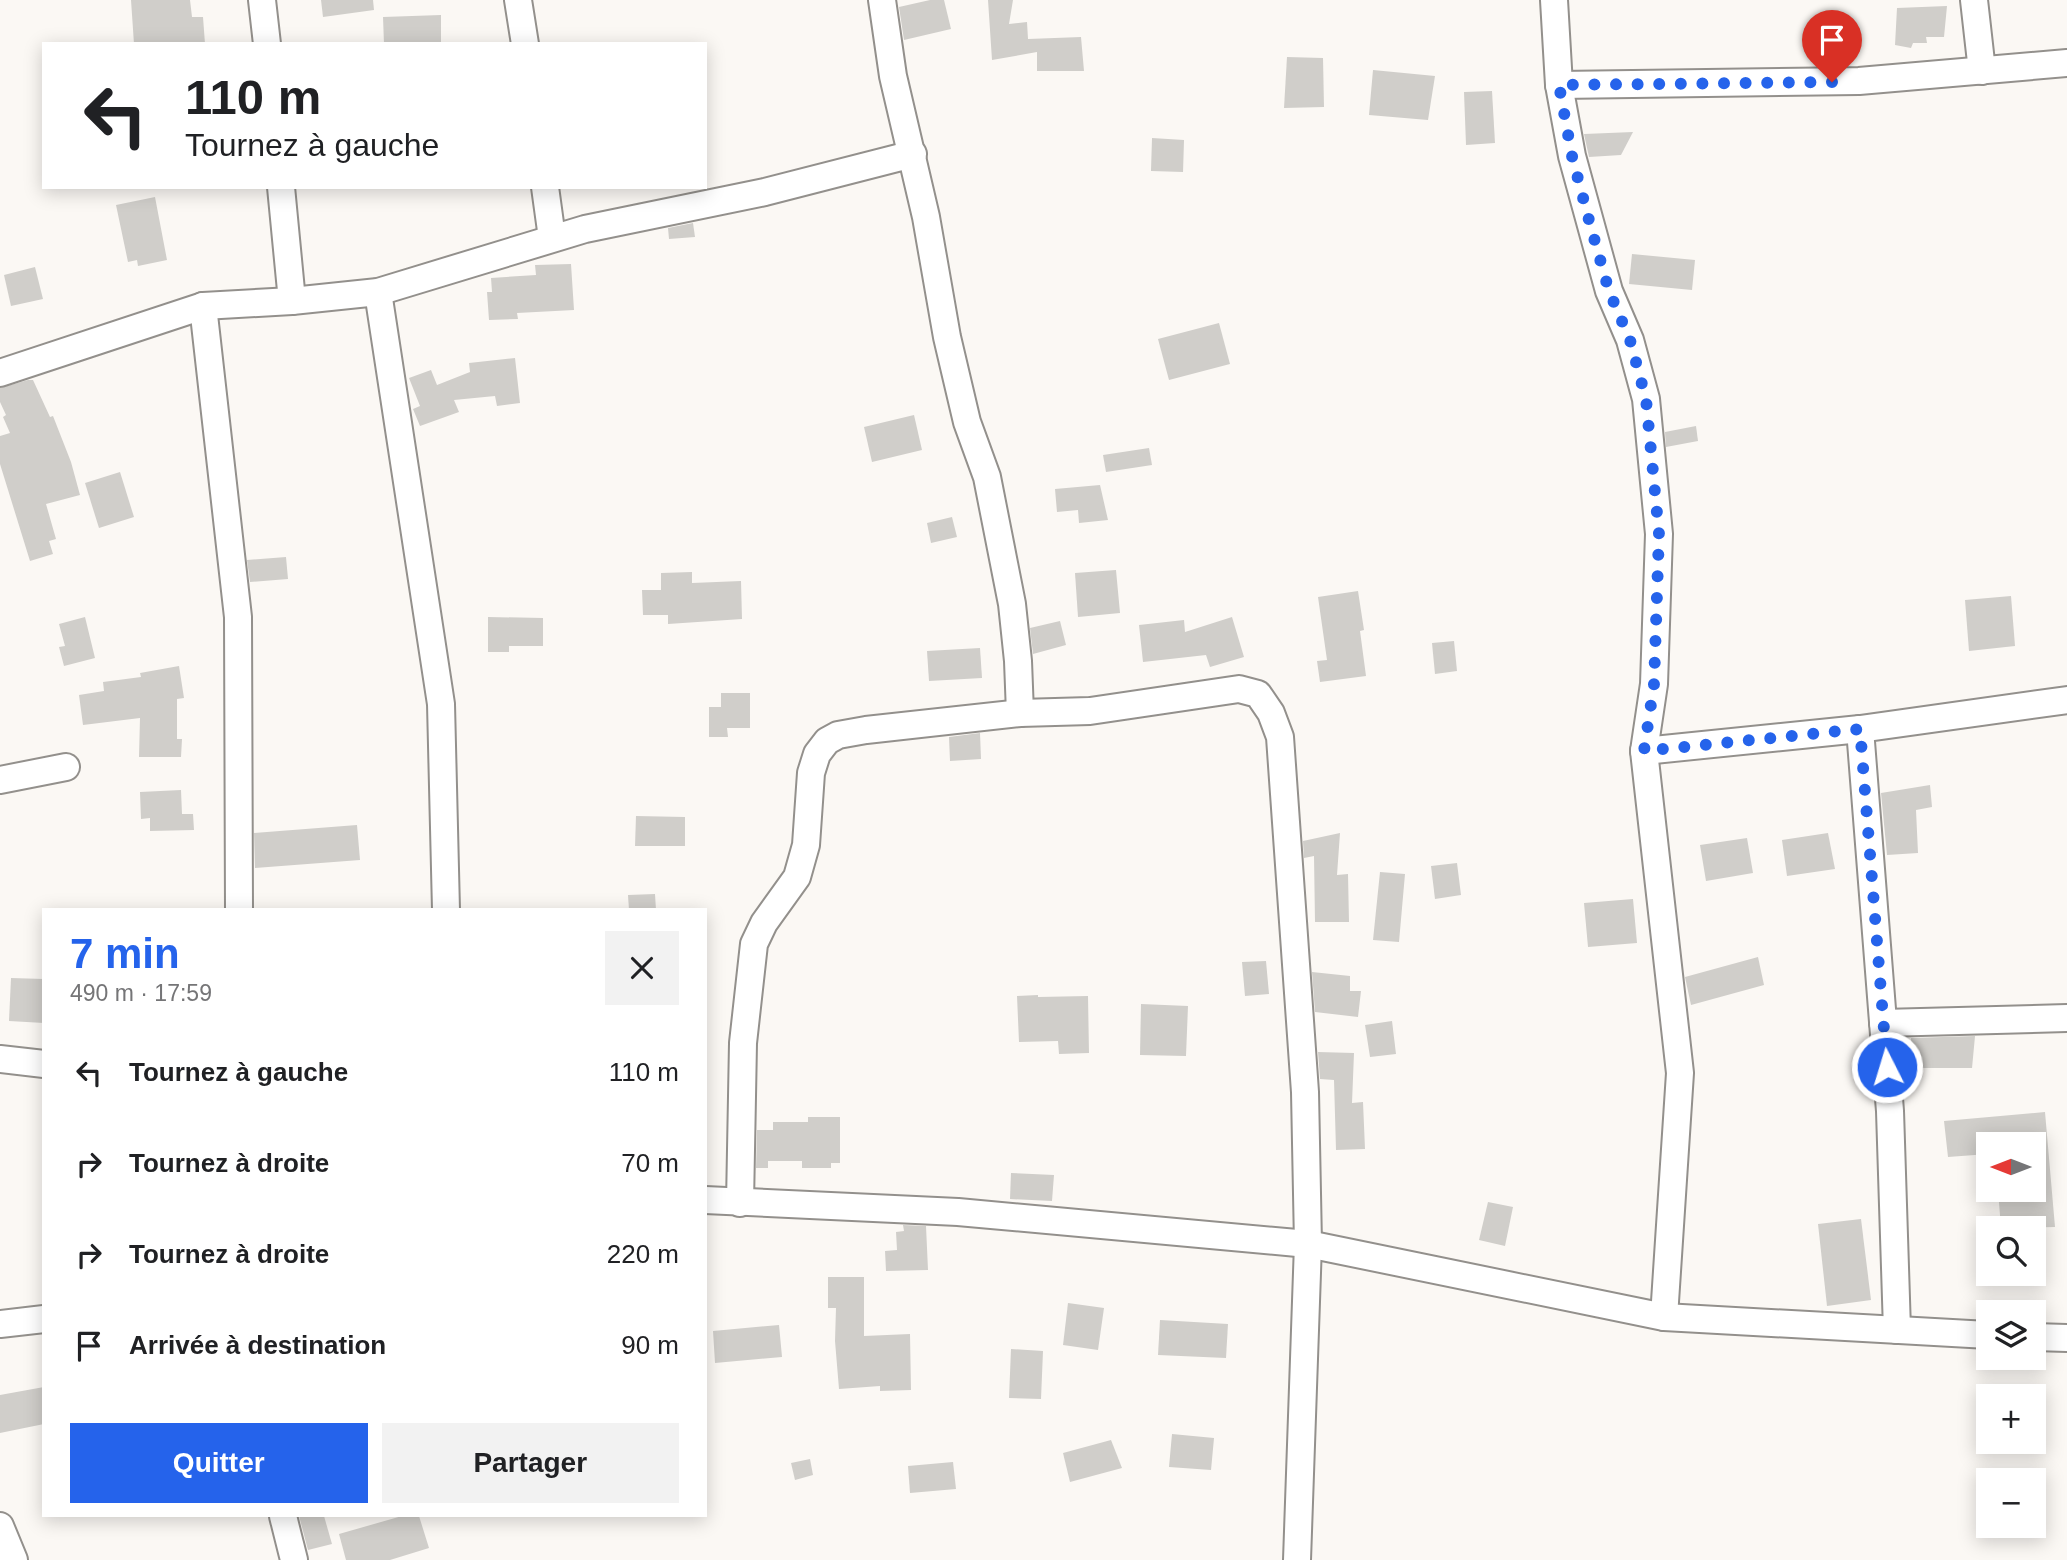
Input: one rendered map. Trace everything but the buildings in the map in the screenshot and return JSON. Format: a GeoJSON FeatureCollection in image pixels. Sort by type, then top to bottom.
{"type":"FeatureCollection","features":[{"type":"Feature","properties":{"kind":"street"},"geometry":{"type":"LineString","coordinates":[[262,0],[267,42]]}},
{"type":"Feature","properties":{"kind":"street"},"geometry":{"type":"LineString","coordinates":[[519,0],[525,42]]}},
{"type":"Feature","properties":{"kind":"street"},"geometry":{"type":"LineString","coordinates":[[882,0],[893,76],[926,217],[950,349],[967,422],[990,490],[1012,604],[1020,713]]}},
{"type":"Feature","properties":{"kind":"street"},"geometry":{"type":"LineString","coordinates":[[1554,0],[1559,85],[1572,156],[1609,291],[1630,340],[1646,399],[1659,534],[1654,684],[1644,751],[1680,1073],[1664,1317]]}},
{"type":"Feature","properties":{"kind":"street"},"geometry":{"type":"LineString","coordinates":[[1974,0],[1982,71]]}},
{"type":"Feature","properties":{"kind":"street"},"geometry":{"type":"LineString","coordinates":[[1559,85],[1859,81],[2067,63]]}},
{"type":"Feature","properties":{"kind":"street"},"geometry":{"type":"LineString","coordinates":[[0,373],[203,306],[292,301],[378,292],[585,229],[765,192],[913,155]]}},
{"type":"Feature","properties":{"kind":"street"},"geometry":{"type":"LineString","coordinates":[[281,189],[292,301]]}},
{"type":"Feature","properties":{"kind":"street"},"geometry":{"type":"LineString","coordinates":[[545,189],[552,238]]}},
{"type":"Feature","properties":{"kind":"street"},"geometry":{"type":"LineString","coordinates":[[378,292],[441,704],[446,908]]}},
{"type":"Feature","properties":{"kind":"street"},"geometry":{"type":"LineString","coordinates":[[203,306],[238,617],[239,908]]}},
{"type":"Feature","properties":{"kind":"street"},"geometry":{"type":"LineString","coordinates":[[740,1203],[743,1043],[754,944],[764,923],[797,877],[806,845],[811,773],[817,754],[827,741],[847,734],[1020,713],[1090,711],[1238,689],[1258,694],[1271,713],[1280,737],[1305,1091],[1308,1244],[1297,1560]]}},
{"type":"Feature","properties":{"kind":"street"},"geometry":{"type":"LineString","coordinates":[[1644,751],[1860,729],[2067,700]]}},
{"type":"Feature","properties":{"kind":"street"},"geometry":{"type":"LineString","coordinates":[[1860,729],[1890,1111],[1897,1330]]}},
{"type":"Feature","properties":{"kind":"street"},"geometry":{"type":"LineString","coordinates":[[0,780],[66,767]]}},
{"type":"Feature","properties":{"kind":"street"},"geometry":{"type":"LineString","coordinates":[[1883,1023],[2067,1018]]}},
{"type":"Feature","properties":{"kind":"street"},"geometry":{"type":"LineString","coordinates":[[0,1059],[42,1065]]}},
{"type":"Feature","properties":{"kind":"street"},"geometry":{"type":"LineString","coordinates":[[707,1200],[958,1212],[1308,1244],[1664,1317],[1976,1334]]}},
{"type":"Feature","properties":{"kind":"street"},"geometry":{"type":"LineString","coordinates":[[0,1324],[42,1319]]}},
{"type":"Feature","properties":{"kind":"street"},"geometry":{"type":"LineString","coordinates":[[2046,1337],[2067,1338]]}},
{"type":"Feature","properties":{"kind":"street"},"geometry":{"type":"LineString","coordinates":[[283,1517],[294,1560]]}},
{"type":"Feature","properties":{"kind":"street"},"geometry":{"type":"LineString","coordinates":[[0,1525],[14,1560]]}},
{"type":"Feature","properties":{"kind":"route"},"geometry":{"type":"LineString","coordinates":[[1832,82],[1559,85],[1572,156],[1590,224],[1609,291],[1630,340],[1646,399],[1659,534],[1654,684],[1644,751],[1860,729],[1887,1067]]}}]}
